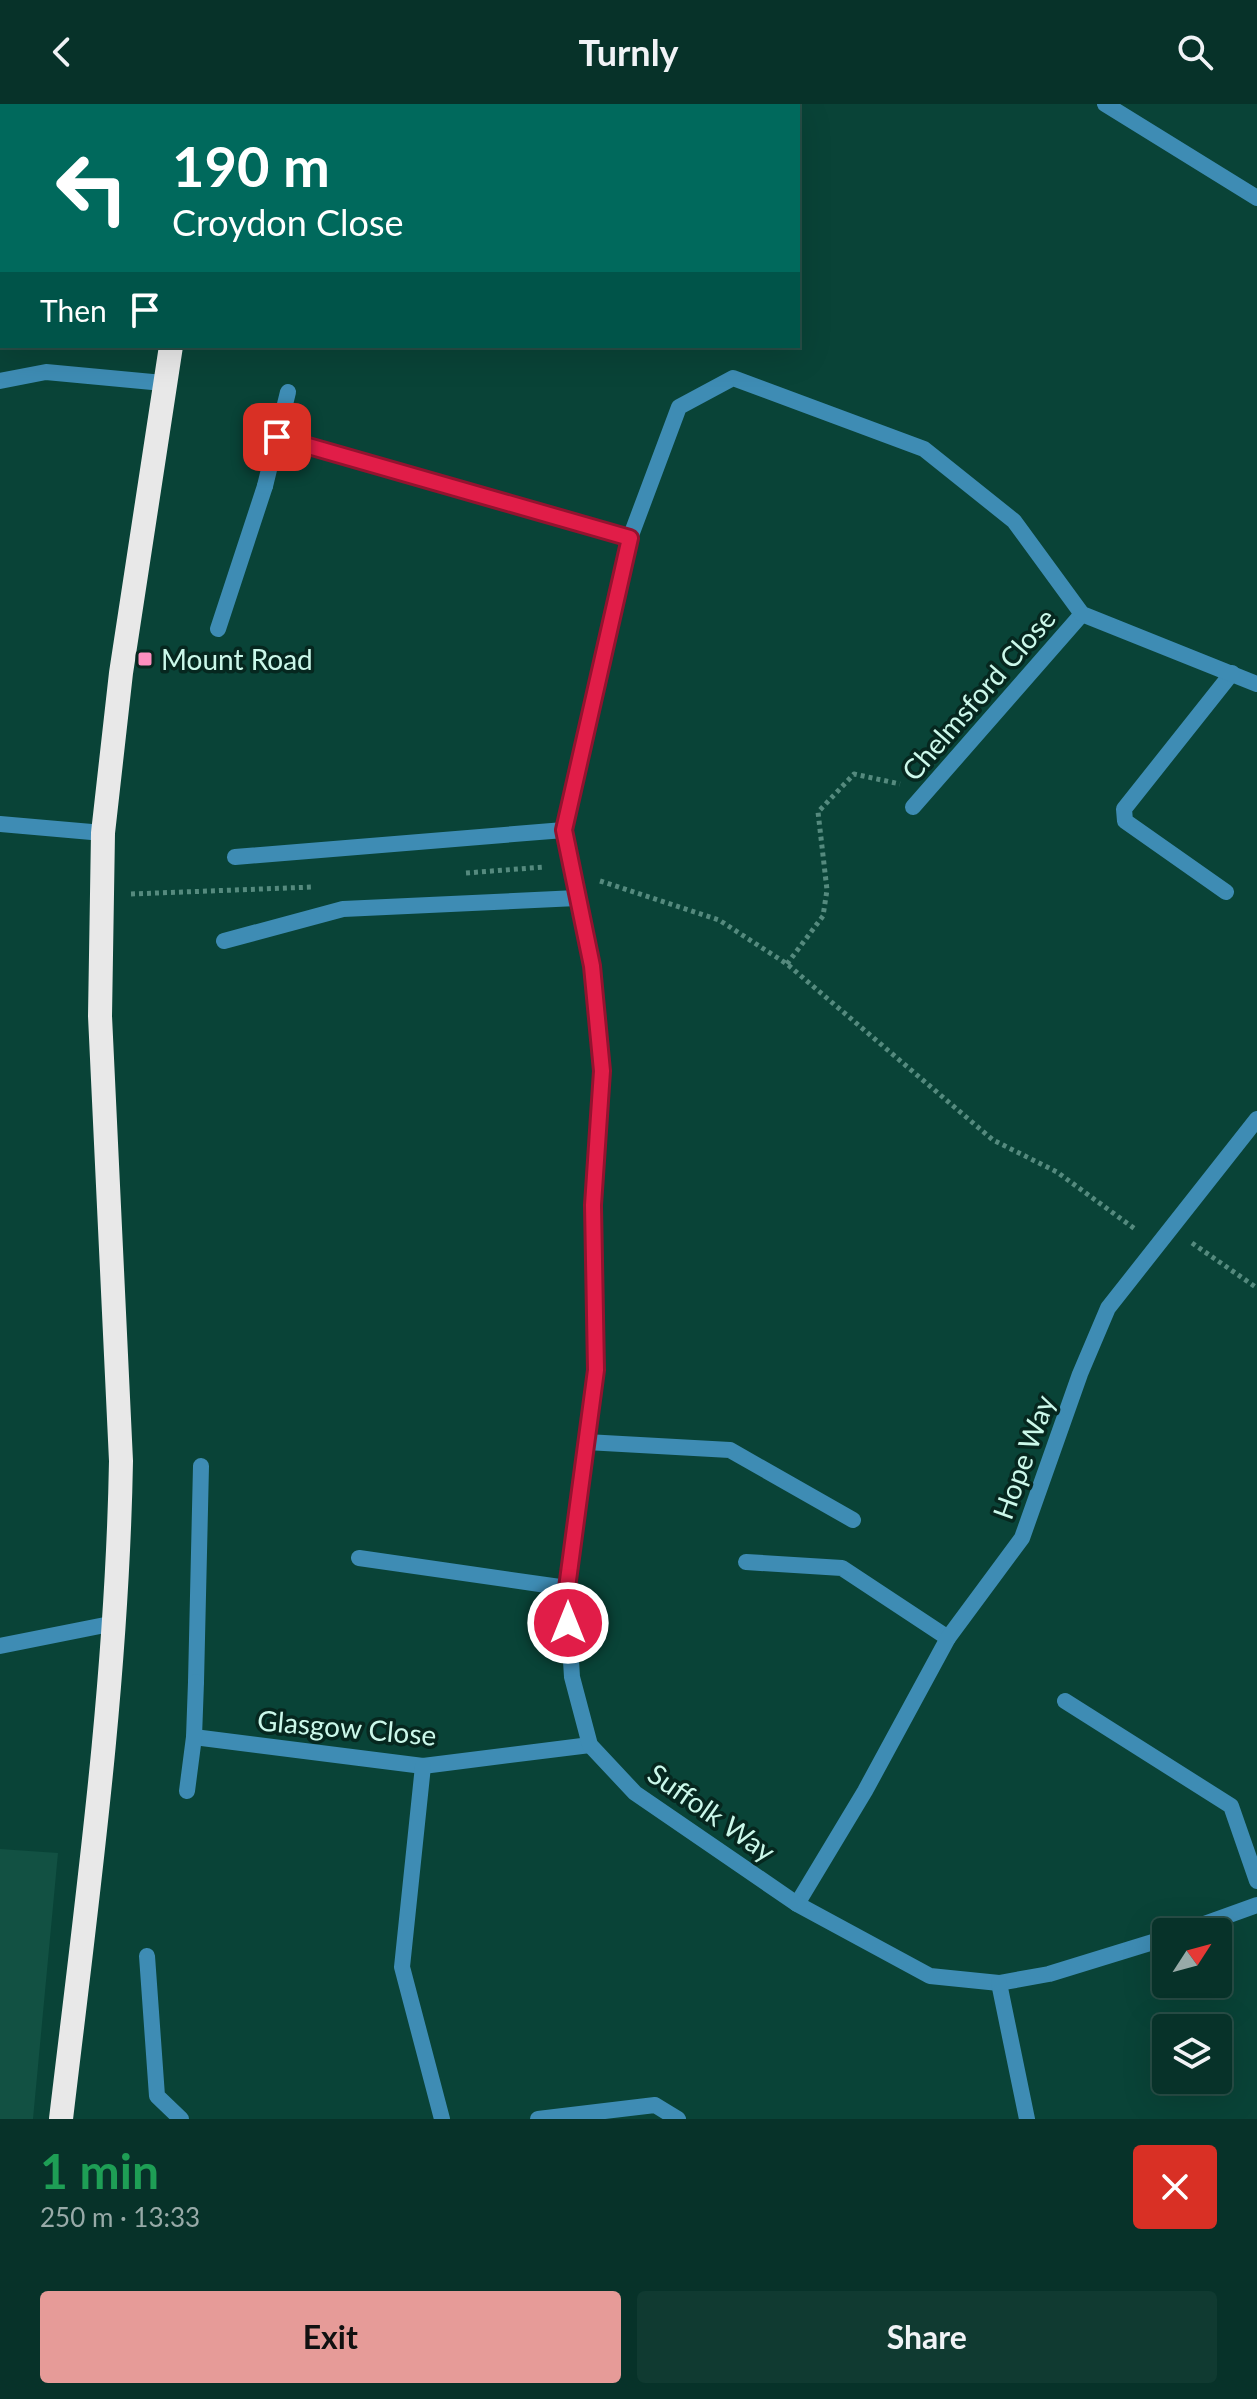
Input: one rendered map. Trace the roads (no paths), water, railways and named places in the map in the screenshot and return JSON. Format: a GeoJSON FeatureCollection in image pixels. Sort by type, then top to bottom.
{"type":"FeatureCollection","features":[{"type":"Feature","properties":{"kind":"highway"},"geometry":{"type":"LineString","coordinates":[[61,2119],[105,1747],[115,1623],[121,1461],[100,1016],[103,833],[121,673],[171,348]]}},
{"type":"Feature","properties":{"kind":"street"},"geometry":{"type":"LineString","coordinates":[[1105,104],[1257,198]]}},
{"type":"Feature","properties":{"kind":"street"},"geometry":{"type":"LineString","coordinates":[[0,381],[46,372],[163,383]]}},
{"type":"Feature","properties":{"kind":"street","name":"Suffolk Way"},"geometry":{"type":"LineString","coordinates":[[1082,614],[1014,521],[924,449],[733,378],[679,407],[630,538],[564,830],[592,966],[602,1071],[593,1205],[596,1370],[567,1588],[572,1677],[590,1745],[635,1793],[797,1904],[930,1976],[999,1983],[1049,1974],[1152,1943]]}},
{"type":"Feature","properties":{"kind":"street"},"geometry":{"type":"LineString","coordinates":[[218,629],[265,486],[288,392]]}},
{"type":"Feature","properties":{"kind":"street"},"geometry":{"type":"LineString","coordinates":[[277,437],[630,538]]}},
{"type":"Feature","properties":{"kind":"street"},"geometry":{"type":"LineString","coordinates":[[1082,614],[1257,684]]}},
{"type":"Feature","properties":{"kind":"street","name":"Chelmsford Close"},"geometry":{"type":"LineString","coordinates":[[913,807],[1082,614]]}},
{"type":"Feature","properties":{"kind":"street"},"geometry":{"type":"LineString","coordinates":[[1226,892],[1125,821],[1124,809],[1232,673]]}},
{"type":"Feature","properties":{"kind":"street"},"geometry":{"type":"LineString","coordinates":[[0,824],[103,833]]}},
{"type":"Feature","properties":{"kind":"street"},"geometry":{"type":"LineString","coordinates":[[235,857],[564,830]]}},
{"type":"Feature","properties":{"kind":"street"},"geometry":{"type":"LineString","coordinates":[[224,941],[343,909],[577,898]]}},
{"type":"Feature","properties":{"kind":"street","name":"Hope Way"},"geometry":{"type":"LineString","coordinates":[[797,1904],[865,1791],[948,1638],[1022,1538],[1080,1374],[1108,1308],[1257,1119]]}},
{"type":"Feature","properties":{"kind":"street"},"geometry":{"type":"LineString","coordinates":[[586,1442],[730,1450],[853,1520]]}},
{"type":"Feature","properties":{"kind":"street"},"geometry":{"type":"LineString","coordinates":[[187,1791],[194,1737],[201,1466]]}},
{"type":"Feature","properties":{"kind":"street"},"geometry":{"type":"LineString","coordinates":[[359,1558],[567,1588]]}},
{"type":"Feature","properties":{"kind":"street"},"geometry":{"type":"LineString","coordinates":[[746,1562],[842,1568],[948,1638]]}},
{"type":"Feature","properties":{"kind":"street"},"geometry":{"type":"LineString","coordinates":[[0,1646],[115,1623]]}},
{"type":"Feature","properties":{"kind":"street"},"geometry":{"type":"LineString","coordinates":[[1065,1701],[1231,1806],[1257,1881]]}},
{"type":"Feature","properties":{"kind":"street","name":"Glasgow Close"},"geometry":{"type":"LineString","coordinates":[[194,1737],[423,1766],[590,1745]]}},
{"type":"Feature","properties":{"kind":"street"},"geometry":{"type":"LineString","coordinates":[[423,1766],[402,1967],[442,2119]]}},
{"type":"Feature","properties":{"kind":"street"},"geometry":{"type":"LineString","coordinates":[[1221,1918],[1257,1905]]}},
{"type":"Feature","properties":{"kind":"street"},"geometry":{"type":"LineString","coordinates":[[147,1956],[157,2096],[181,2119]]}},
{"type":"Feature","properties":{"kind":"street"},"geometry":{"type":"LineString","coordinates":[[999,1983],[1027,2119]]}},
{"type":"Feature","properties":{"kind":"street"},"geometry":{"type":"LineString","coordinates":[[538,2119],[655,2105],[678,2119]]}},
{"type":"Feature","properties":{"kind":"place","name":"Mount Road"},"geometry":{"type":"Point","coordinates":[145,659]}}]}
